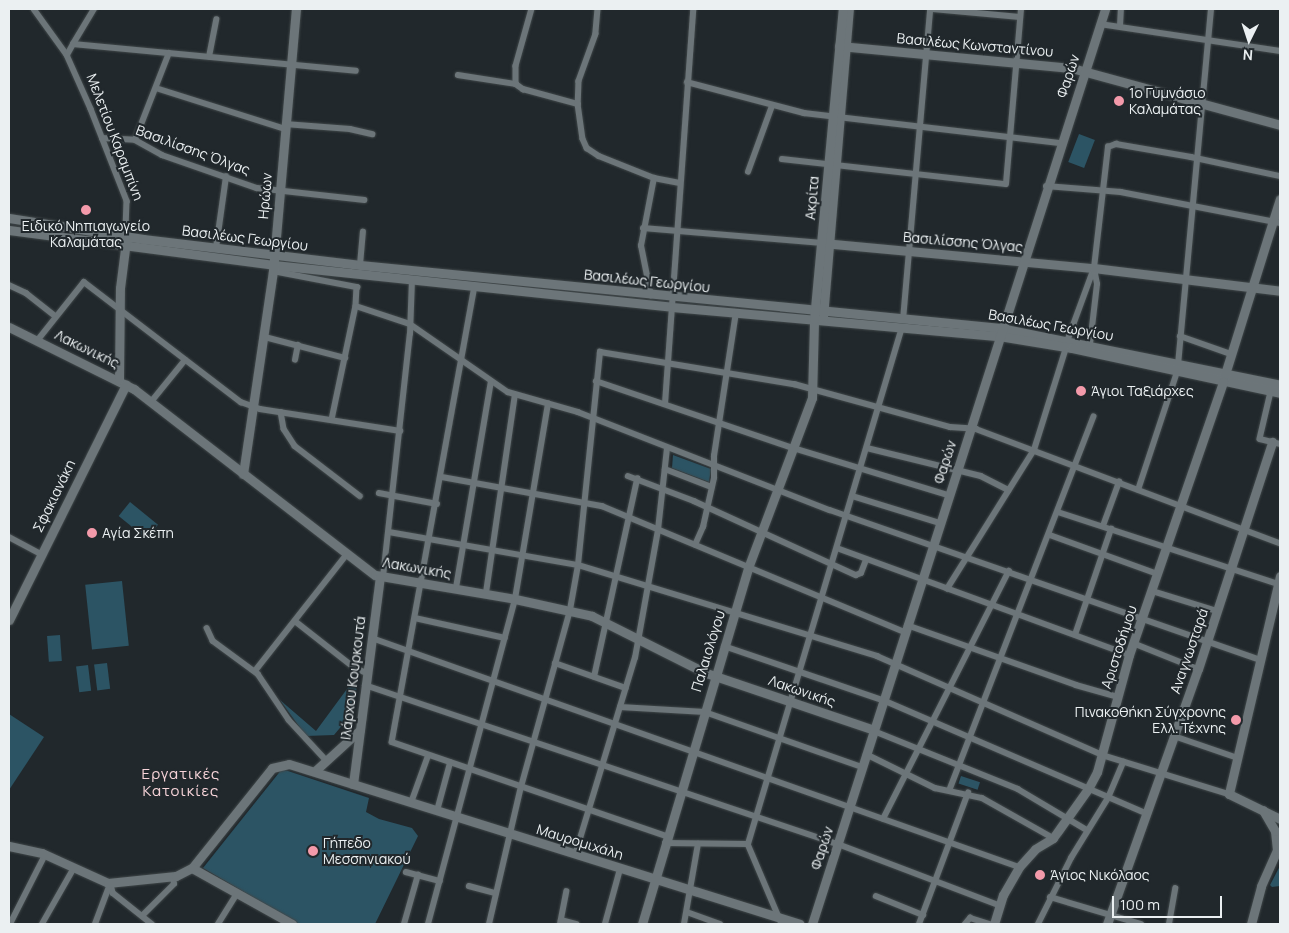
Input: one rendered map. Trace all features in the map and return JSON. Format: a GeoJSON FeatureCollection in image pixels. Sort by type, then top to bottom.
{"type":"FeatureCollection","features":[{"type":"Feature","properties":{"kind":"main road","name":"Ηρώων"},"geometry":{"type":"LineString","coordinates":[[243,474],[274,268],[279,191],[296,9]]}},
{"type":"Feature","properties":{"kind":"main road","name":"Ακρίτα"},"geometry":{"type":"LineString","coordinates":[[843,9],[843,47]]}},
{"type":"Feature","properties":{"kind":"main road","name":"Ακρίτα"},"geometry":{"type":"LineString","coordinates":[[812,389],[836,116],[849,9]]}},
{"type":"Feature","properties":{"kind":"main road","name":"Φαρών"},"geometry":{"type":"LineString","coordinates":[[812,924],[1046,186],[1105,9]]}},
{"type":"Feature","properties":{"kind":"main road","name":"Βασιλέως Κωνσταντίνου"},"geometry":{"type":"LineString","coordinates":[[843,47],[1085,71],[1280,125]]}},
{"type":"Feature","properties":{"kind":"main road","name":"Αριστοδήμου"},"geometry":{"type":"LineString","coordinates":[[994,924],[999,905],[1019,867],[1035,849],[1053,838],[1068,818],[1088,789],[1102,755],[1129,655],[1182,506],[1252,288],[1277,223],[1280,199]]}},
{"type":"Feature","properties":{"kind":"main road","name":"Βασιλέως Γεωργίου"},"geometry":{"type":"LineString","coordinates":[[9,218],[125,242],[274,268],[1000,332],[1067,344],[1224,378],[1276,393]]}},
{"type":"Feature","properties":{"kind":"main road","name":"Βασιλέως Γεωργίου"},"geometry":{"type":"LineString","coordinates":[[9,230],[125,242],[216,248],[651,296],[672,303],[736,313],[819,316]]}},
{"type":"Feature","properties":{"kind":"main road","name":"Μελετίου Καραμπίνη"},"geometry":{"type":"LineString","coordinates":[[122,382],[120,309],[125,242]]}},
{"type":"Feature","properties":{"kind":"main road","name":"Βασιλίσσης Όλγας"},"geometry":{"type":"LineString","coordinates":[[825,243],[1094,268],[1280,291]]}},
{"type":"Feature","properties":{"kind":"main road","name":"Λακωνικής"},"geometry":{"type":"LineString","coordinates":[[9,327],[122,382],[151,402],[347,554],[381,577],[456,588],[570,610],[605,622],[639,641],[714,676],[874,730]]}},
{"type":"Feature","properties":{"kind":"main road","name":"Βασιλέως Γεωργίου"},"geometry":{"type":"LineString","coordinates":[[1067,344],[1090,344],[1177,368]]}},
{"type":"Feature","properties":{"kind":"main road","name":"Βασιλέως Γεωργίου"},"geometry":{"type":"LineString","coordinates":[[1224,378],[1280,385]]}},
{"type":"Feature","properties":{"kind":"main road","name":"Σφακιανάκη"},"geometry":{"type":"LineString","coordinates":[[9,620],[122,382]]}},
{"type":"Feature","properties":{"kind":"main road","name":"Παλαιολόγου"},"geometry":{"type":"LineString","coordinates":[[642,924],[714,676],[748,568],[793,448],[812,389]]}},
{"type":"Feature","properties":{"kind":"main road","name":"Αναγνωσταρά"},"geometry":{"type":"LineString","coordinates":[[1107,924],[1198,669],[1243,530],[1276,443]]}},
{"type":"Feature","properties":{"kind":"main road","name":"Ιλάρχου Κουρκουτά"},"geometry":{"type":"LineString","coordinates":[[352,784],[381,577]]}},
{"type":"Feature","properties":{"kind":"main road"},"geometry":{"type":"LineString","coordinates":[[1279,580],[1229,794],[1262,808],[1280,819]]}},
{"type":"Feature","properties":{"kind":"main road"},"geometry":{"type":"LineString","coordinates":[[316,770],[360,730]]}},
{"type":"Feature","properties":{"kind":"main road","name":"Μαυρομιχάλη"},"geometry":{"type":"LineString","coordinates":[[192,868],[274,766],[289,764],[316,770],[352,784],[780,921],[800,924]]}},
{"type":"Feature","properties":{"kind":"main road"},"geometry":{"type":"LineString","coordinates":[[1251,924],[1261,886],[1278,858],[1276,834],[1262,808]]}},
{"type":"Feature","properties":{"kind":"main road"},"geometry":{"type":"LineString","coordinates":[[9,846],[46,855],[110,884],[173,877],[192,868],[292,924]]}},
{"type":"Feature","properties":{"kind":"street","name":"Μελετίου Καραμπίνη"},"geometry":{"type":"LineString","coordinates":[[34,9],[67,55],[127,201],[125,242]]}},
{"type":"Feature","properties":{"kind":"street"},"geometry":{"type":"LineString","coordinates":[[67,55],[94,9]]}},
{"type":"Feature","properties":{"kind":"street"},"geometry":{"type":"LineString","coordinates":[[516,84],[516,66],[532,9]]}},
{"type":"Feature","properties":{"kind":"street"},"geometry":{"type":"LineString","coordinates":[[598,9],[596,34],[582,70],[578,104],[587,148],[654,178],[680,184]]}},
{"type":"Feature","properties":{"kind":"street"},"geometry":{"type":"LineString","coordinates":[[665,404],[693,9]]}},
{"type":"Feature","properties":{"kind":"street"},"geometry":{"type":"LineString","coordinates":[[780,921],[748,844],[879,409],[902,324],[926,54],[932,9],[1020,17]]}},
{"type":"Feature","properties":{"kind":"street"},"geometry":{"type":"LineString","coordinates":[[782,159],[1006,184],[1021,9]]}},
{"type":"Feature","properties":{"kind":"street"},"geometry":{"type":"LineString","coordinates":[[1120,26],[1121,9]]}},
{"type":"Feature","properties":{"kind":"street"},"geometry":{"type":"LineString","coordinates":[[1138,490],[1177,368],[1211,9]]}},
{"type":"Feature","properties":{"kind":"street"},"geometry":{"type":"LineString","coordinates":[[209,57],[216,20]]}},
{"type":"Feature","properties":{"kind":"street"},"geometry":{"type":"LineString","coordinates":[[1100,24],[1280,51]]}},
{"type":"Feature","properties":{"kind":"street"},"geometry":{"type":"LineString","coordinates":[[73,44],[356,71]]}},
{"type":"Feature","properties":{"kind":"street"},"geometry":{"type":"LineString","coordinates":[[135,140],[169,53]]}},
{"type":"Feature","properties":{"kind":"street"},"geometry":{"type":"LineString","coordinates":[[458,75],[516,84],[523,89],[578,104]]}},
{"type":"Feature","properties":{"kind":"street"},"geometry":{"type":"LineString","coordinates":[[688,82],[772,106],[836,116],[920,124],[1061,143]]}},
{"type":"Feature","properties":{"kind":"street"},"geometry":{"type":"LineString","coordinates":[[156,88],[285,126],[350,129],[372,134]]}},
{"type":"Feature","properties":{"kind":"street"},"geometry":{"type":"LineString","coordinates":[[748,172],[772,106]]}},
{"type":"Feature","properties":{"kind":"street","name":"Βασιλίσσης Όλγας"},"geometry":{"type":"LineString","coordinates":[[102,138],[135,140],[162,155],[226,177],[279,191],[364,200]]}},
{"type":"Feature","properties":{"kind":"street"},"geometry":{"type":"LineString","coordinates":[[947,589],[1034,450],[1067,344],[1094,268],[1106,151],[1110,144],[1198,158],[1280,176]]}},
{"type":"Feature","properties":{"kind":"street"},"geometry":{"type":"LineString","coordinates":[[216,248],[226,177]]}},
{"type":"Feature","properties":{"kind":"street"},"geometry":{"type":"LineString","coordinates":[[651,296],[641,246],[654,178]]}},
{"type":"Feature","properties":{"kind":"street"},"geometry":{"type":"LineString","coordinates":[[1046,186],[1102,190],[1277,223]]}},
{"type":"Feature","properties":{"kind":"street","name":"Βασιλίσσης Όλγας"},"geometry":{"type":"LineString","coordinates":[[643,228],[825,243]]}},
{"type":"Feature","properties":{"kind":"street"},"geometry":{"type":"LineString","coordinates":[[360,265],[363,232]]}},
{"type":"Feature","properties":{"kind":"street"},"geometry":{"type":"LineString","coordinates":[[274,268],[354,284],[358,292],[332,420]]}},
{"type":"Feature","properties":{"kind":"street"},"geometry":{"type":"LineString","coordinates":[[1090,344],[1097,284],[1094,268]]}},
{"type":"Feature","properties":{"kind":"street"},"geometry":{"type":"LineString","coordinates":[[381,577],[389,532],[400,431],[412,280]]}},
{"type":"Feature","properties":{"kind":"street"},"geometry":{"type":"LineString","coordinates":[[37,341],[82,282],[120,309],[237,400],[254,407],[400,431]]}},
{"type":"Feature","properties":{"kind":"street"},"geometry":{"type":"LineString","coordinates":[[9,285],[26,293],[55,316]]}},
{"type":"Feature","properties":{"kind":"street"},"geometry":{"type":"LineString","coordinates":[[475,286],[431,539],[392,740],[394,744],[588,810],[666,840],[698,844],[748,844]]}},
{"type":"Feature","properties":{"kind":"street"},"geometry":{"type":"LineString","coordinates":[[356,306],[410,324],[491,382],[515,395],[593,418],[846,516],[933,544],[1261,660]]}},
{"type":"Feature","properties":{"kind":"street"},"geometry":{"type":"LineString","coordinates":[[695,545],[704,527],[706,508],[712,487],[736,313]]}},
{"type":"Feature","properties":{"kind":"street"},"geometry":{"type":"LineString","coordinates":[[1180,336],[1231,354]]}},
{"type":"Feature","properties":{"kind":"street"},"geometry":{"type":"LineString","coordinates":[[265,337],[345,358]]}},
{"type":"Feature","properties":{"kind":"street"},"geometry":{"type":"LineString","coordinates":[[295,360],[298,346]]}},
{"type":"Feature","properties":{"kind":"street"},"geometry":{"type":"LineString","coordinates":[[489,924],[521,787],[570,610],[578,565],[600,352],[668,362],[812,389],[950,427],[970,428],[1034,450],[1280,543]]}},
{"type":"Feature","properties":{"kind":"street"},"geometry":{"type":"LineString","coordinates":[[151,402],[185,360]]}},
{"type":"Feature","properties":{"kind":"street"},"geometry":{"type":"LineString","coordinates":[[596,381],[793,448],[948,495]]}},
{"type":"Feature","properties":{"kind":"street"},"geometry":{"type":"LineString","coordinates":[[456,588],[491,382]]}},
{"type":"Feature","properties":{"kind":"street"},"geometry":{"type":"LineString","coordinates":[[1276,393],[1260,439],[1276,443]]}},
{"type":"Feature","properties":{"kind":"street"},"geometry":{"type":"LineString","coordinates":[[486,594],[515,395]]}},
{"type":"Feature","properties":{"kind":"street"},"geometry":{"type":"LineString","coordinates":[[428,924],[515,599],[548,404]]}},
{"type":"Feature","properties":{"kind":"street"},"geometry":{"type":"LineString","coordinates":[[281,412],[284,429],[295,446],[360,496]]}},
{"type":"Feature","properties":{"kind":"street"},"geometry":{"type":"LineString","coordinates":[[948,791],[999,658],[1050,535],[1093,417]]}},
{"type":"Feature","properties":{"kind":"street"},"geometry":{"type":"LineString","coordinates":[[575,855],[639,641],[658,530],[668,448]]}},
{"type":"Feature","properties":{"kind":"street"},"geometry":{"type":"LineString","coordinates":[[867,448],[986,478],[1009,490]]}},
{"type":"Feature","properties":{"kind":"street"},"geometry":{"type":"LineString","coordinates":[[665,469],[712,487]]}},
{"type":"Feature","properties":{"kind":"street"},"geometry":{"type":"LineString","coordinates":[[442,476],[584,501],[628,516],[823,598],[906,628],[1118,697]]}},
{"type":"Feature","properties":{"kind":"street"},"geometry":{"type":"LineString","coordinates":[[628,476],[663,489],[858,575],[866,560]]}},
{"type":"Feature","properties":{"kind":"street"},"geometry":{"type":"LineString","coordinates":[[594,677],[637,479]]}},
{"type":"Feature","properties":{"kind":"street"},"geometry":{"type":"LineString","coordinates":[[1103,526],[1119,482]]}},
{"type":"Feature","properties":{"kind":"street"},"geometry":{"type":"LineString","coordinates":[[379,493],[437,504]]}},
{"type":"Feature","properties":{"kind":"street"},"geometry":{"type":"LineString","coordinates":[[852,496],[940,523]]}},
{"type":"Feature","properties":{"kind":"street"},"geometry":{"type":"LineString","coordinates":[[1058,512],[1231,568],[1279,580]]}},
{"type":"Feature","properties":{"kind":"street"},"geometry":{"type":"LineString","coordinates":[[1075,635],[1111,529]]}},
{"type":"Feature","properties":{"kind":"street"},"geometry":{"type":"LineString","coordinates":[[389,532],[578,565],[735,612],[895,663],[1102,755],[1229,794]]}},
{"type":"Feature","properties":{"kind":"street"},"geometry":{"type":"LineString","coordinates":[[1050,535],[1102,556],[1158,574]]}},
{"type":"Feature","properties":{"kind":"street"},"geometry":{"type":"LineString","coordinates":[[9,537],[41,554]]}},
{"type":"Feature","properties":{"kind":"street"},"geometry":{"type":"LineString","coordinates":[[837,548],[1129,655]]}},
{"type":"Feature","properties":{"kind":"street"},"geometry":{"type":"LineString","coordinates":[[255,671],[347,554]]}},
{"type":"Feature","properties":{"kind":"street"},"geometry":{"type":"LineString","coordinates":[[883,818],[1009,571]]}},
{"type":"Feature","properties":{"kind":"street"},"geometry":{"type":"LineString","coordinates":[[1152,591],[1217,611]]}},
{"type":"Feature","properties":{"kind":"street"},"geometry":{"type":"LineString","coordinates":[[415,618],[505,638]]}},
{"type":"Feature","properties":{"kind":"street"},"geometry":{"type":"LineString","coordinates":[[294,621],[354,668],[367,673]]}},
{"type":"Feature","properties":{"kind":"street"},"geometry":{"type":"LineString","coordinates":[[207,628],[213,641],[255,671],[289,720],[326,761]]}},
{"type":"Feature","properties":{"kind":"street"},"geometry":{"type":"LineString","coordinates":[[372,638],[1019,867]]}},
{"type":"Feature","properties":{"kind":"street"},"geometry":{"type":"LineString","coordinates":[[1133,644],[1198,669]]}},
{"type":"Feature","properties":{"kind":"street"},"geometry":{"type":"LineString","coordinates":[[724,646],[883,700],[1146,813]]}},
{"type":"Feature","properties":{"kind":"street"},"geometry":{"type":"LineString","coordinates":[[555,663],[626,688]]}},
{"type":"Feature","properties":{"kind":"street"},"geometry":{"type":"LineString","coordinates":[[365,685],[838,844],[999,905]]}},
{"type":"Feature","properties":{"kind":"street"},"geometry":{"type":"LineString","coordinates":[[620,708],[705,712],[781,737],[862,767]]}},
{"type":"Feature","properties":{"kind":"street"},"geometry":{"type":"LineString","coordinates":[[874,730],[1018,789],[1087,830]]}},
{"type":"Feature","properties":{"kind":"street"},"geometry":{"type":"LineString","coordinates":[[1174,736],[1238,758]]}},
{"type":"Feature","properties":{"kind":"street"},"geometry":{"type":"LineString","coordinates":[[866,754],[948,791],[968,793],[997,805],[1053,838]]}},
{"type":"Feature","properties":{"kind":"street"},"geometry":{"type":"LineString","coordinates":[[411,803],[428,756]]}},
{"type":"Feature","properties":{"kind":"street"},"geometry":{"type":"LineString","coordinates":[[1038,924],[1050,897],[1087,830],[1108,798],[1123,762]]}},
{"type":"Feature","properties":{"kind":"street"},"geometry":{"type":"LineString","coordinates":[[437,811],[450,763]]}},
{"type":"Feature","properties":{"kind":"street"},"geometry":{"type":"LineString","coordinates":[[919,924],[968,793]]}},
{"type":"Feature","properties":{"kind":"street"},"geometry":{"type":"LineString","coordinates":[[684,924],[698,844]]}},
{"type":"Feature","properties":{"kind":"street"},"geometry":{"type":"LineString","coordinates":[[10,924],[46,855]]}},
{"type":"Feature","properties":{"kind":"street"},"geometry":{"type":"LineString","coordinates":[[50,924],[43,922],[74,868]]}},
{"type":"Feature","properties":{"kind":"street"},"geometry":{"type":"LineString","coordinates":[[605,924],[620,869]]}},
{"type":"Feature","properties":{"kind":"street"},"geometry":{"type":"LineString","coordinates":[[406,872],[440,881]]}},
{"type":"Feature","properties":{"kind":"street"},"geometry":{"type":"LineString","coordinates":[[404,924],[418,875]]}},
{"type":"Feature","properties":{"kind":"street"},"geometry":{"type":"LineString","coordinates":[[142,916],[174,884],[173,877]]}},
{"type":"Feature","properties":{"kind":"street"},"geometry":{"type":"LineString","coordinates":[[110,884],[112,893],[152,924]]}},
{"type":"Feature","properties":{"kind":"street"},"geometry":{"type":"LineString","coordinates":[[95,924],[110,884]]}},
{"type":"Feature","properties":{"kind":"street"},"geometry":{"type":"LineString","coordinates":[[469,886],[496,893]]}},
{"type":"Feature","properties":{"kind":"street"},"geometry":{"type":"LineString","coordinates":[[1169,924],[1175,889]]}},
{"type":"Feature","properties":{"kind":"street"},"geometry":{"type":"LineString","coordinates":[[566,892],[560,922],[576,924]]}},
{"type":"Feature","properties":{"kind":"street"},"geometry":{"type":"LineString","coordinates":[[218,924],[237,893]]}},
{"type":"Feature","properties":{"kind":"street"},"geometry":{"type":"LineString","coordinates":[[876,896],[923,915]]}},
{"type":"Feature","properties":{"kind":"street"},"geometry":{"type":"LineString","coordinates":[[1050,897],[1142,924]]}},
{"type":"Feature","properties":{"kind":"street"},"geometry":{"type":"LineString","coordinates":[[687,912],[720,924]]}},
{"type":"Feature","properties":{"kind":"street"},"geometry":{"type":"LineString","coordinates":[[966,922],[990,924]]}},
{"type":"Feature","properties":{"kind":"shaded area"},"geometry":{"type":"Polygon","coordinates":[[[1079,134],[1095,140],[1084,168],[1068,162],[1079,134]]]}},
{"type":"Feature","properties":{"kind":"shaded area"},"geometry":{"type":"Polygon","coordinates":[[[673,455],[711,469],[709,482],[672,468],[673,455]]]}},
{"type":"Feature","properties":{"kind":"shaded area"},"geometry":{"type":"Polygon","coordinates":[[[130,502],[158,525],[147,539],[119,516],[130,502]]]}},
{"type":"Feature","properties":{"kind":"shaded area"},"geometry":{"type":"Polygon","coordinates":[[[122,581],[129,646],[92,650],[85,585],[122,581]]]}},
{"type":"Feature","properties":{"kind":"shaded area"},"geometry":{"type":"Polygon","coordinates":[[[60,635],[62,661],[49,662],[47,636],[60,635]]]}},
{"type":"Feature","properties":{"kind":"shaded area"},"geometry":{"type":"Polygon","coordinates":[[[107,663],[110,689],[97,690],[94,665],[107,663]]]}},
{"type":"Feature","properties":{"kind":"shaded area"},"geometry":{"type":"Polygon","coordinates":[[[88,665],[91,691],[79,692],[76,666],[88,665]]]}},
{"type":"Feature","properties":{"kind":"shaded area"},"geometry":{"type":"Polygon","coordinates":[[[358,674],[354,711],[334,735],[306,736],[280,700],[316,731],[358,674]]]}},
{"type":"Feature","properties":{"kind":"shaded area"},"geometry":{"type":"Polygon","coordinates":[[[9,714],[44,737],[9,790],[9,714]]]}},
{"type":"Feature","properties":{"kind":"shaded area","name":"Γήπεδο Μεσσηνιακού"},"geometry":{"type":"Polygon","coordinates":[[[282,769],[369,798],[366,812],[379,819],[412,828],[418,836],[375,924],[299,924],[203,868],[282,769]]]}},
{"type":"Feature","properties":{"kind":"shaded area"},"geometry":{"type":"Polygon","coordinates":[[[961,776],[980,782],[978,790],[959,784],[961,776]]]}},
{"type":"Feature","properties":{"kind":"shaded area"},"geometry":{"type":"Polygon","coordinates":[[[1280,866],[1280,886],[1272,887],[1270,885],[1280,866]]]}},
{"type":"Feature","properties":{"kind":"place","name":"1ο Γυμνάσιο Καλαμάτας"},"geometry":{"type":"Point","coordinates":[1119,101]}},
{"type":"Feature","properties":{"kind":"place","name":"Ειδικό Νηπιαγωγείο Καλαμάτας"},"geometry":{"type":"Point","coordinates":[86,210]}},
{"type":"Feature","properties":{"kind":"place","name":"Άγιοι Ταξιάρχες"},"geometry":{"type":"Point","coordinates":[1081,391]}},
{"type":"Feature","properties":{"kind":"place","name":"Αγία Σκέπη"},"geometry":{"type":"Point","coordinates":[92,533]}},
{"type":"Feature","properties":{"kind":"place","name":"Πινακοθήκη Σύγχρονης Ελλ. Τέχνης"},"geometry":{"type":"Point","coordinates":[1236,720]}},
{"type":"Feature","properties":{"kind":"place","name":"Γήπεδο Μεσσηνιακού"},"geometry":{"type":"Point","coordinates":[313,851]}},
{"type":"Feature","properties":{"kind":"place","name":"Άγιος Νικόλαος"},"geometry":{"type":"Point","coordinates":[1040,875]}},
{"type":"Feature","properties":{"kind":"district","name":"Εργατικές Κατοικίες"},"geometry":{"type":"Point","coordinates":[181,782]}}]}
